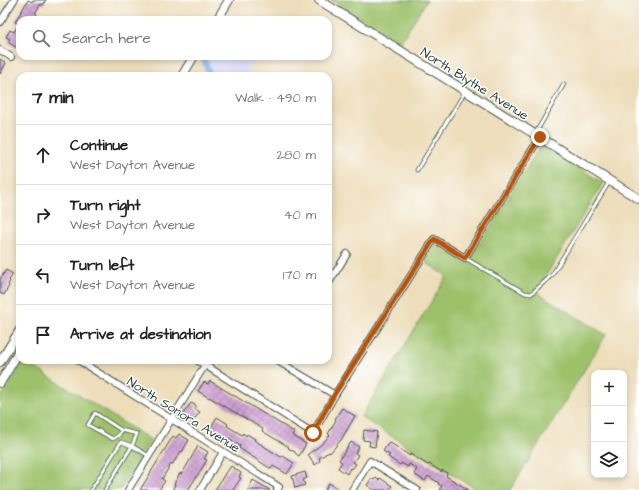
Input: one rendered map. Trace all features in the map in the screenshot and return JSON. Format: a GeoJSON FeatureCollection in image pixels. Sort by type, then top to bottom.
{"type":"FeatureCollection","features":[{"type":"Feature","properties":{"kind":"street"},"geometry":{"type":"LineString","coordinates":[[0,22],[14,0]]}},
{"type":"Feature","properties":{"kind":"street"},"geometry":{"type":"LineString","coordinates":[[219,16],[229,0]]}},
{"type":"Feature","properties":{"kind":"street","name":"North Blythe Avenue"},"geometry":{"type":"LineString","coordinates":[[319,0],[639,199]]}},
{"type":"Feature","properties":{"kind":"street"},"geometry":{"type":"LineString","coordinates":[[0,50],[11,56]]}},
{"type":"Feature","properties":{"kind":"street"},"geometry":{"type":"LineString","coordinates":[[184,72],[192,60]]}},
{"type":"Feature","properties":{"kind":"street"},"geometry":{"type":"LineString","coordinates":[[128,490],[205,365],[313,433],[334,395],[434,239],[465,258],[538,135]]}},
{"type":"Feature","properties":{"kind":"street"},"geometry":{"type":"LineString","coordinates":[[332,278],[347,254]]}},
{"type":"Feature","properties":{"kind":"street"},"geometry":{"type":"LineString","coordinates":[[0,362],[16,336]]}},
{"type":"Feature","properties":{"kind":"street"},"geometry":{"type":"LineString","coordinates":[[0,382],[16,356]]}},
{"type":"Feature","properties":{"kind":"street","name":"North Sonora Avenue"},"geometry":{"type":"LineString","coordinates":[[84,364],[278,488]]}},
{"type":"Feature","properties":{"kind":"street"},"geometry":{"type":"LineString","coordinates":[[284,364],[334,395]]}},
{"type":"Feature","properties":{"kind":"street"},"geometry":{"type":"LineString","coordinates":[[200,490],[223,452]]}},
{"type":"Feature","properties":{"kind":"street"},"geometry":{"type":"LineString","coordinates":[[352,490],[370,461],[417,490]]}},
{"type":"Feature","properties":{"kind":"lane"},"geometry":{"type":"LineString","coordinates":[[538,135],[564,84]]}},
{"type":"Feature","properties":{"kind":"lane"},"geometry":{"type":"LineString","coordinates":[[417,170],[466,91]]}},
{"type":"Feature","properties":{"kind":"lane"},"geometry":{"type":"LineString","coordinates":[[465,258],[525,293],[531,294],[552,275],[610,181]]}},
{"type":"Feature","properties":{"kind":"lane"},"geometry":{"type":"LineString","coordinates":[[105,490],[132,446],[137,434],[121,430],[95,413],[88,425],[113,439],[119,435],[121,430]]}},
{"type":"Feature","properties":{"kind":"lane"},"geometry":{"type":"LineString","coordinates":[[91,490],[121,442],[132,446],[149,456]]}},
{"type":"Feature","properties":{"kind":"shaded area"},"geometry":{"type":"Polygon","coordinates":[[[254,60],[246,72],[210,72],[206,61],[254,60]]]}},
{"type":"Feature","properties":{"kind":"green space"},"geometry":{"type":"Polygon","coordinates":[[[331,0],[427,0],[400,43],[331,0]]]}},
{"type":"Feature","properties":{"kind":"green space"},"geometry":{"type":"Polygon","coordinates":[[[541,145],[603,183],[536,292],[606,335],[510,490],[478,490],[361,417],[447,276],[425,262],[436,245],[467,264],[541,145]]]}},
{"type":"Feature","properties":{"kind":"green space"},"geometry":{"type":"Polygon","coordinates":[[[22,364],[29,364],[151,440],[120,490],[0,490],[0,399],[22,364]]]}},
{"type":"Feature","properties":{"kind":"building"},"geometry":{"type":"Polygon","coordinates":[[[28,0],[32,2],[33,0],[46,0],[43,5],[41,4],[35,13],[37,14],[36,16],[19,16],[28,0]]]}},
{"type":"Feature","properties":{"kind":"building"},"geometry":{"type":"Polygon","coordinates":[[[16,29],[16,47],[8,42],[10,39],[6,37],[10,30],[14,32],[16,29]]]}},
{"type":"Feature","properties":{"kind":"building"},"geometry":{"type":"Polygon","coordinates":[[[0,59],[6,63],[0,74],[0,59]]]}},
{"type":"Feature","properties":{"kind":"building"},"geometry":{"type":"Polygon","coordinates":[[[6,270],[13,274],[9,280],[9,286],[4,295],[0,293],[0,279],[6,270]]]}},
{"type":"Feature","properties":{"kind":"building"},"geometry":{"type":"Polygon","coordinates":[[[210,381],[294,432],[292,435],[306,444],[299,456],[288,448],[289,447],[262,431],[263,429],[198,391],[204,382],[208,384],[210,381]]]}},
{"type":"Feature","properties":{"kind":"building"},"geometry":{"type":"Polygon","coordinates":[[[191,403],[197,406],[195,409],[200,412],[193,421],[183,414],[191,403]]]}},
{"type":"Feature","properties":{"kind":"building"},"geometry":{"type":"Polygon","coordinates":[[[342,408],[355,416],[341,440],[330,453],[329,452],[319,458],[320,461],[315,465],[308,454],[321,445],[330,435],[328,434],[342,408]]]}},
{"type":"Feature","properties":{"kind":"building"},"geometry":{"type":"Polygon","coordinates":[[[217,417],[228,424],[227,426],[242,435],[243,433],[246,436],[247,434],[281,457],[283,456],[294,463],[287,474],[273,466],[271,469],[239,448],[240,446],[229,438],[227,441],[209,430],[217,417]]]}},
{"type":"Feature","properties":{"kind":"building"},"geometry":{"type":"Polygon","coordinates":[[[364,430],[377,432],[375,447],[369,446],[370,441],[363,440],[364,430]]]}},
{"type":"Feature","properties":{"kind":"building"},"geometry":{"type":"Polygon","coordinates":[[[179,434],[189,440],[162,479],[165,481],[159,490],[140,490],[173,436],[176,438],[179,434]]]}},
{"type":"Feature","properties":{"kind":"building"},"geometry":{"type":"Polygon","coordinates":[[[351,442],[359,447],[355,453],[358,455],[353,462],[356,464],[352,469],[350,468],[347,474],[338,468],[342,462],[339,460],[351,442]]]}},
{"type":"Feature","properties":{"kind":"building"},"geometry":{"type":"Polygon","coordinates":[[[389,442],[410,456],[410,454],[428,465],[429,464],[442,472],[442,470],[447,473],[446,476],[469,490],[439,490],[442,486],[438,484],[439,483],[428,476],[425,481],[414,474],[417,469],[409,464],[408,467],[401,463],[400,465],[388,457],[390,455],[383,451],[389,442]]]}},
{"type":"Feature","properties":{"kind":"building"},"geometry":{"type":"Polygon","coordinates":[[[198,446],[208,452],[204,459],[207,460],[188,490],[172,490],[180,473],[182,474],[198,446]]]}},
{"type":"Feature","properties":{"kind":"building"},"geometry":{"type":"Polygon","coordinates":[[[231,466],[241,473],[239,477],[241,478],[233,490],[215,490],[226,472],[231,466]]]}},
{"type":"Feature","properties":{"kind":"building"},"geometry":{"type":"Polygon","coordinates":[[[305,472],[307,478],[303,480],[305,485],[295,488],[292,476],[305,472]]]}},
{"type":"Feature","properties":{"kind":"building"},"geometry":{"type":"Polygon","coordinates":[[[372,478],[374,480],[376,478],[379,480],[380,478],[392,486],[389,490],[374,490],[367,485],[372,478]]]}},
{"type":"Feature","properties":{"kind":"building"},"geometry":{"type":"Polygon","coordinates":[[[253,480],[270,490],[248,490],[253,480]]]}},
{"type":"Feature","properties":{"kind":"building"},"geometry":{"type":"Polygon","coordinates":[[[329,483],[341,490],[325,490],[329,483]]]}},
{"type":"Feature","properties":{"kind":"waterway"},"geometry":{"type":"LineString","coordinates":[[204,60],[209,72]]}},
{"type":"Feature","properties":{"kind":"route"},"geometry":{"type":"LineString","coordinates":[[313,433],[334,395],[434,239],[465,258],[540,137]]}}]}
